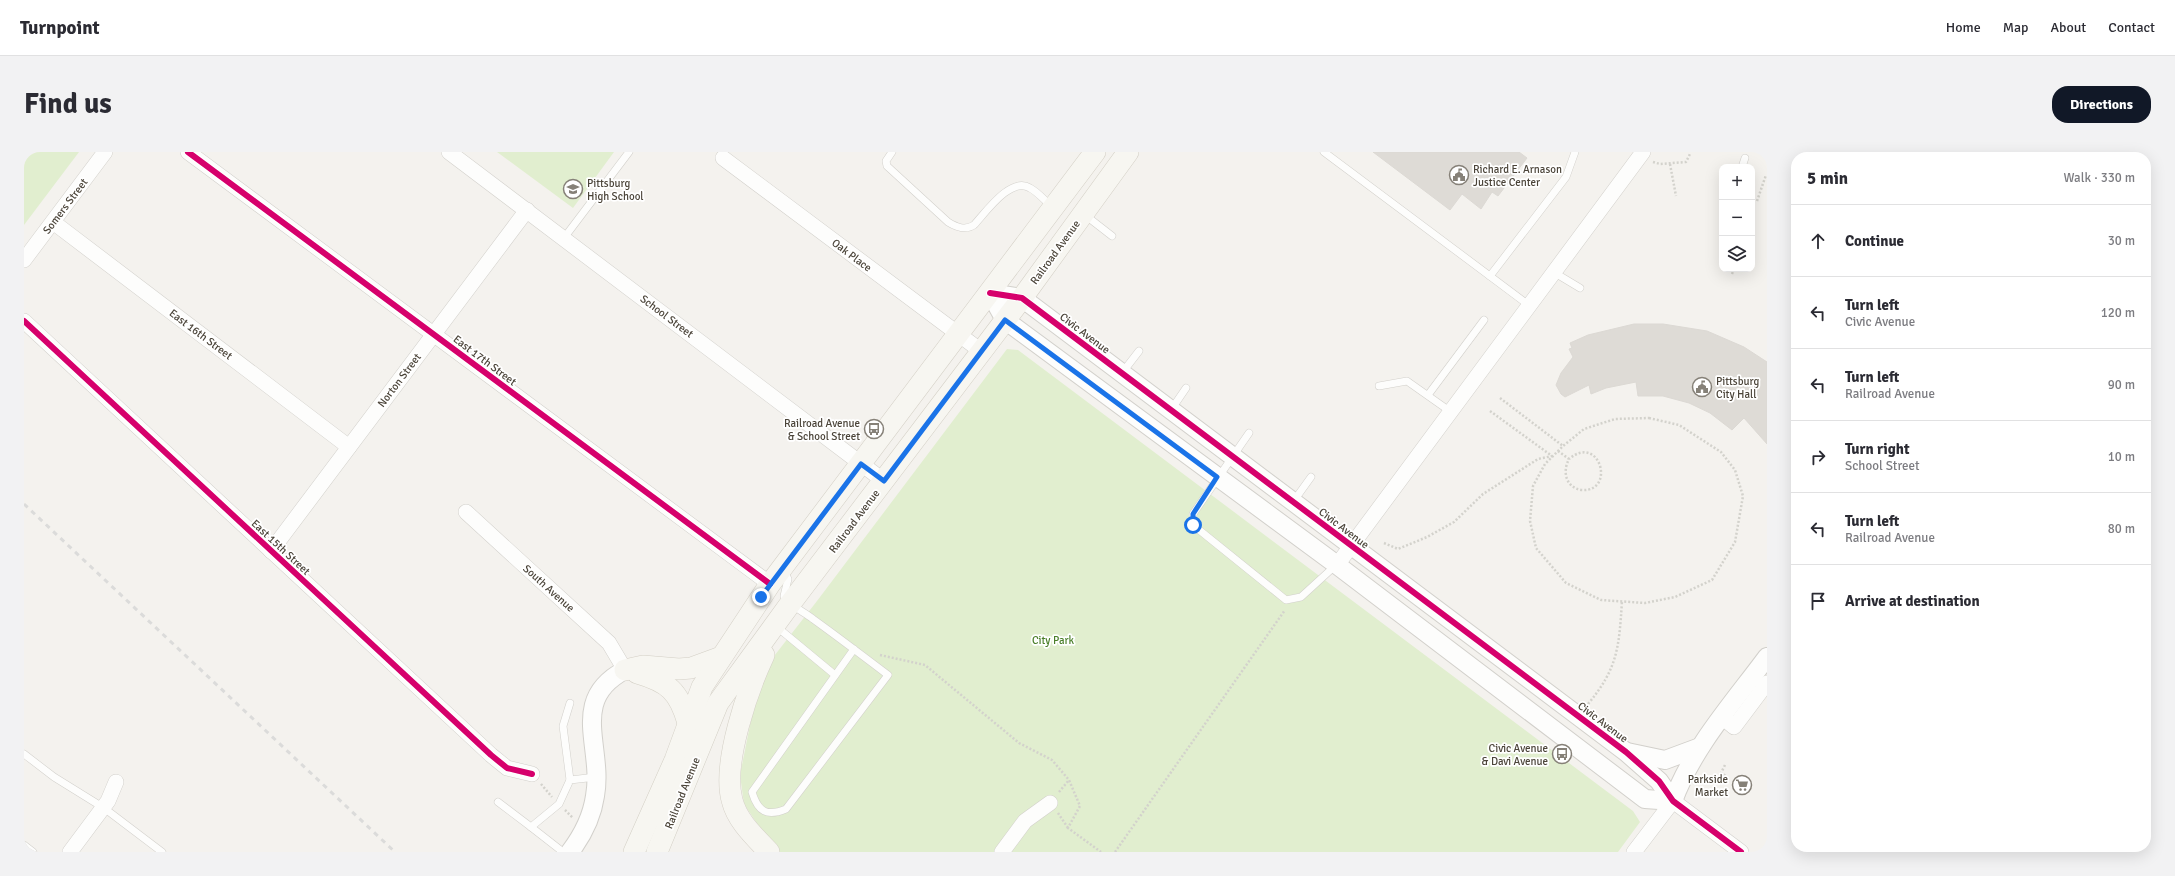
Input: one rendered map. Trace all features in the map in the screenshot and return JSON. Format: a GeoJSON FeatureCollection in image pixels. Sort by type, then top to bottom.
{"type":"FeatureCollection","features":[{"type":"Feature","properties":{"kind":"main road","name":"Railroad Avenue"},"geometry":{"type":"LineString","coordinates":[[657,852],[718,703],[1022,298],[1128,152]]}},
{"type":"Feature","properties":{"kind":"main road","name":"Railroad Avenue"},"geometry":{"type":"LineString","coordinates":[[634,852],[672,767],[702,687],[720,657],[776,577],[1053,208],[1089,154]]}},
{"type":"Feature","properties":{"kind":"main road"},"geometry":{"type":"LineString","coordinates":[[769,852],[741,820],[732,801],[730,779],[733,751],[748,693],[784,614]]}},
{"type":"Feature","properties":{"kind":"main road"},"geometry":{"type":"LineString","coordinates":[[625,670],[643,666],[679,669],[691,668],[720,657]]}},
{"type":"Feature","properties":{"kind":"main road"},"geometry":{"type":"LineString","coordinates":[[625,670],[657,678],[668,685],[684,708],[688,723]]}},
{"type":"Feature","properties":{"kind":"street","name":"Somers Street"},"geometry":{"type":"LineString","coordinates":[[24,260],[105,152]]}},
{"type":"Feature","properties":{"kind":"street","name":"East 17th Street"},"geometry":{"type":"LineString","coordinates":[[188,152],[433,334],[776,577]]}},
{"type":"Feature","properties":{"kind":"street","name":"School Street"},"geometry":{"type":"LineString","coordinates":[[449,152],[528,210],[884,481]]}},
{"type":"Feature","properties":{"kind":"street"},"geometry":{"type":"LineString","coordinates":[[1337,565],[1554,273],[1646,156]]}},
{"type":"Feature","properties":{"kind":"street","name":"Oak Place"},"geometry":{"type":"LineString","coordinates":[[723,158],[958,333],[981,352]]}},
{"type":"Feature","properties":{"kind":"street","name":"Norton Street"},"geometry":{"type":"LineString","coordinates":[[271,551],[433,334],[528,210]]}},
{"type":"Feature","properties":{"kind":"street","name":"East 16th Street"},"geometry":{"type":"LineString","coordinates":[[53,222],[349,446]]}},
{"type":"Feature","properties":{"kind":"street"},"geometry":{"type":"LineString","coordinates":[[990,293],[1005,320],[1337,565],[1645,799],[1673,800],[1741,852]]}},
{"type":"Feature","properties":{"kind":"street","name":"Civic Avenue"},"geometry":{"type":"LineString","coordinates":[[990,293],[1022,298],[1626,752],[1659,781],[1673,800]]}},
{"type":"Feature","properties":{"kind":"street","name":"East 15th Street"},"geometry":{"type":"LineString","coordinates":[[24,321],[491,755],[507,768],[532,774]]}},
{"type":"Feature","properties":{"kind":"street","name":"South Avenue"},"geometry":{"type":"LineString","coordinates":[[466,512],[609,643],[625,670]]}},
{"type":"Feature","properties":{"kind":"street"},"geometry":{"type":"LineString","coordinates":[[1634,852],[1673,800],[1683,775],[1700,747],[1767,657]]}},
{"type":"Feature","properties":{"kind":"street"},"geometry":{"type":"LineString","coordinates":[[570,852],[581,836],[591,813],[596,796],[592,712],[596,694],[611,677],[625,670]]}},
{"type":"Feature","properties":{"kind":"street"},"geometry":{"type":"LineString","coordinates":[[1722,717],[1734,727],[1767,683]]}},
{"type":"Feature","properties":{"kind":"street"},"geometry":{"type":"LineString","coordinates":[[1626,752],[1665,760],[1700,747]]}},
{"type":"Feature","properties":{"kind":"street"},"geometry":{"type":"LineString","coordinates":[[70,852],[104,808],[113,793],[116,782]]}},
{"type":"Feature","properties":{"kind":"street"},"geometry":{"type":"LineString","coordinates":[[1002,852],[1025,821],[1050,803]]}},
{"type":"Feature","properties":{"kind":"lane"},"geometry":{"type":"LineString","coordinates":[[564,238],[629,152]]}},
{"type":"Feature","properties":{"kind":"lane"},"geometry":{"type":"LineString","coordinates":[[892,152],[886,161],[887,166],[948,222],[957,228],[970,227],[1006,191],[1013,187],[1023,185],[1030,188],[1053,208]]}},
{"type":"Feature","properties":{"kind":"lane"},"geometry":{"type":"LineString","coordinates":[[1324,152],[1530,306]]}},
{"type":"Feature","properties":{"kind":"lane"},"geometry":{"type":"LineString","coordinates":[[1490,276],[1566,177],[1575,152]]}},
{"type":"Feature","properties":{"kind":"lane"},"geometry":{"type":"LineString","coordinates":[[1743,164],[1745,158]]}},
{"type":"Feature","properties":{"kind":"lane"},"geometry":{"type":"LineString","coordinates":[[1083,214],[1112,236]]}},
{"type":"Feature","properties":{"kind":"lane"},"geometry":{"type":"LineString","coordinates":[[1554,273],[1580,288]]}},
{"type":"Feature","properties":{"kind":"lane"},"geometry":{"type":"LineString","coordinates":[[1428,395],[1484,320]]}},
{"type":"Feature","properties":{"kind":"lane"},"geometry":{"type":"LineString","coordinates":[[1122,374],[1139,351]]}},
{"type":"Feature","properties":{"kind":"lane"},"geometry":{"type":"LineString","coordinates":[[1379,386],[1407,381],[1451,412]]}},
{"type":"Feature","properties":{"kind":"lane"},"geometry":{"type":"LineString","coordinates":[[1171,410],[1186,388]]}},
{"type":"Feature","properties":{"kind":"lane"},"geometry":{"type":"LineString","coordinates":[[1249,433],[1217,477],[1193,514],[1193,525],[1286,600],[1301,597],[1337,565]]}},
{"type":"Feature","properties":{"kind":"lane"},"geometry":{"type":"LineString","coordinates":[[1293,502],[1311,478]]}},
{"type":"Feature","properties":{"kind":"lane"},"geometry":{"type":"LineString","coordinates":[[776,577],[788,579],[784,596],[784,614],[835,675]]}},
{"type":"Feature","properties":{"kind":"lane"},"geometry":{"type":"LineString","coordinates":[[784,614],[854,649],[888,675],[786,809],[775,814],[761,810],[755,802],[752,792],[854,649]]}},
{"type":"Feature","properties":{"kind":"lane"},"geometry":{"type":"LineString","coordinates":[[531,828],[559,804],[570,780],[563,726],[570,703]]}},
{"type":"Feature","properties":{"kind":"lane"},"geometry":{"type":"LineString","coordinates":[[24,754],[54,777],[104,808],[162,852]]}},
{"type":"Feature","properties":{"kind":"lane"},"geometry":{"type":"LineString","coordinates":[[570,780],[596,777]]}},
{"type":"Feature","properties":{"kind":"lane"},"geometry":{"type":"LineString","coordinates":[[498,802],[563,852]]}},
{"type":"Feature","properties":{"kind":"lane"},"geometry":{"type":"LineString","coordinates":[[24,845],[33,852]]}},
{"type":"Feature","properties":{"kind":"path"},"geometry":{"type":"LineString","coordinates":[[1646,156],[1660,164],[1670,164],[1686,162],[1690,154]]}},
{"type":"Feature","properties":{"kind":"path"},"geometry":{"type":"LineString","coordinates":[[1670,164],[1676,196]]}},
{"type":"Feature","properties":{"kind":"path"},"geometry":{"type":"LineString","coordinates":[[1757,201],[1766,175]]}},
{"type":"Feature","properties":{"kind":"path"},"geometry":{"type":"LineString","coordinates":[[1500,398],[1563,446]]}},
{"type":"Feature","properties":{"kind":"path"},"geometry":{"type":"LineString","coordinates":[[1490,411],[1552,456]]}},
{"type":"Feature","properties":{"kind":"path"},"geometry":{"type":"LineString","coordinates":[[1648,418],[1679,425],[1721,452],[1735,470],[1743,496],[1735,542],[1712,580],[1675,597],[1645,603],[1601,600],[1566,583],[1536,548],[1530,521],[1533,486],[1545,464],[1558,451],[1584,429],[1615,419],[1648,418]]}},
{"type":"Feature","properties":{"kind":"path"},"geometry":{"type":"LineString","coordinates":[[1558,451],[1569,459]]}},
{"type":"Feature","properties":{"kind":"path"},"geometry":{"type":"LineString","coordinates":[[1579,453],[1591,455],[1596,458],[1602,468],[1600,480],[1596,485],[1591,488],[1578,489],[1568,482],[1565,471],[1569,459],[1579,453]]}},
{"type":"Feature","properties":{"kind":"path"},"geometry":{"type":"LineString","coordinates":[[1384,543],[1398,549],[1427,537],[1454,522],[1483,494],[1538,459],[1552,456]]}},
{"type":"Feature","properties":{"kind":"path"},"geometry":{"type":"LineString","coordinates":[[1115,852],[1293,599]]}},
{"type":"Feature","properties":{"kind":"path"},"geometry":{"type":"LineString","coordinates":[[1578,716],[1600,690],[1615,660],[1619,644],[1622,601]]}},
{"type":"Feature","properties":{"kind":"path"},"geometry":{"type":"LineString","coordinates":[[854,649],[925,665],[1020,743],[1052,760],[1069,780],[1080,806],[1068,828],[1101,852]]}},
{"type":"Feature","properties":{"kind":"path"},"geometry":{"type":"LineString","coordinates":[[1725,765],[1722,773],[1726,776]]}},
{"type":"Feature","properties":{"kind":"green space"},"geometry":{"type":"Polygon","coordinates":[[[24,152],[79,152],[24,225],[24,152]]]}},
{"type":"Feature","properties":{"kind":"green space"},"geometry":{"type":"Polygon","coordinates":[[[497,152],[614,152],[573,208],[497,152]]]}},
{"type":"Feature","properties":{"kind":"green space","name":"City Park"},"geometry":{"type":"Polygon","coordinates":[[[1007,349],[1018,350],[1633,811],[1640,822],[1618,852],[779,852],[766,837],[744,804],[740,775],[753,710],[771,660],[1007,349]]]}},
{"type":"Feature","properties":{"kind":"building","name":"Richard E. Arnason Justice Center"},"geometry":{"type":"Polygon","coordinates":[[[1373,152],[1519,152],[1527,158],[1498,196],[1492,192],[1481,209],[1462,194],[1450,210],[1373,152]]]}},
{"type":"Feature","properties":{"kind":"building","name":"Pittsburg City Hall"},"geometry":{"type":"Polygon","coordinates":[[[1634,324],[1663,324],[1707,331],[1744,347],[1767,362],[1767,444],[1744,418],[1732,430],[1710,413],[1689,403],[1663,396],[1638,396],[1636,382],[1606,388],[1591,394],[1589,385],[1565,397],[1561,394],[1556,385],[1561,373],[1573,357],[1569,349],[1572,348],[1570,343],[1588,335],[1634,324]]]}},
{"type":"Feature","properties":{"kind":"railway"},"geometry":{"type":"LineString","coordinates":[[24,504],[395,852]]}},
{"type":"Feature","properties":{"kind":"cycle path"},"geometry":{"type":"LineString","coordinates":[[188,152],[770,584]]}},
{"type":"Feature","properties":{"kind":"cycle path"},"geometry":{"type":"LineString","coordinates":[[990,293],[1022,298],[1626,752],[1659,781],[1673,801],[1741,852]]}},
{"type":"Feature","properties":{"kind":"cycle path"},"geometry":{"type":"LineString","coordinates":[[24,321],[491,755],[507,768],[532,774]]}},
{"type":"Feature","properties":{"kind":"place","name":"Richard E. Arnason Justice Center"},"geometry":{"type":"Point","coordinates":[1459,175]}},
{"type":"Feature","properties":{"kind":"place","name":"Pittsburg High School"},"geometry":{"type":"Point","coordinates":[573,189]}},
{"type":"Feature","properties":{"kind":"place","name":"Pittsburg City Hall"},"geometry":{"type":"Point","coordinates":[1702,387]}},
{"type":"Feature","properties":{"kind":"place","name":"Railroad Avenue & School Street"},"geometry":{"type":"Point","coordinates":[874,429]}},
{"type":"Feature","properties":{"kind":"place","name":"Civic Avenue & Davi Avenue"},"geometry":{"type":"Point","coordinates":[1562,754]}},
{"type":"Feature","properties":{"kind":"place","name":"Parkside Market"},"geometry":{"type":"Point","coordinates":[1742,785]}},
{"type":"Feature","properties":{"kind":"route"},"geometry":{"type":"LineString","coordinates":[[761,597],[861,464],[884,481],[1005,320],[1217,477],[1193,514],[1193,525]]}}]}
